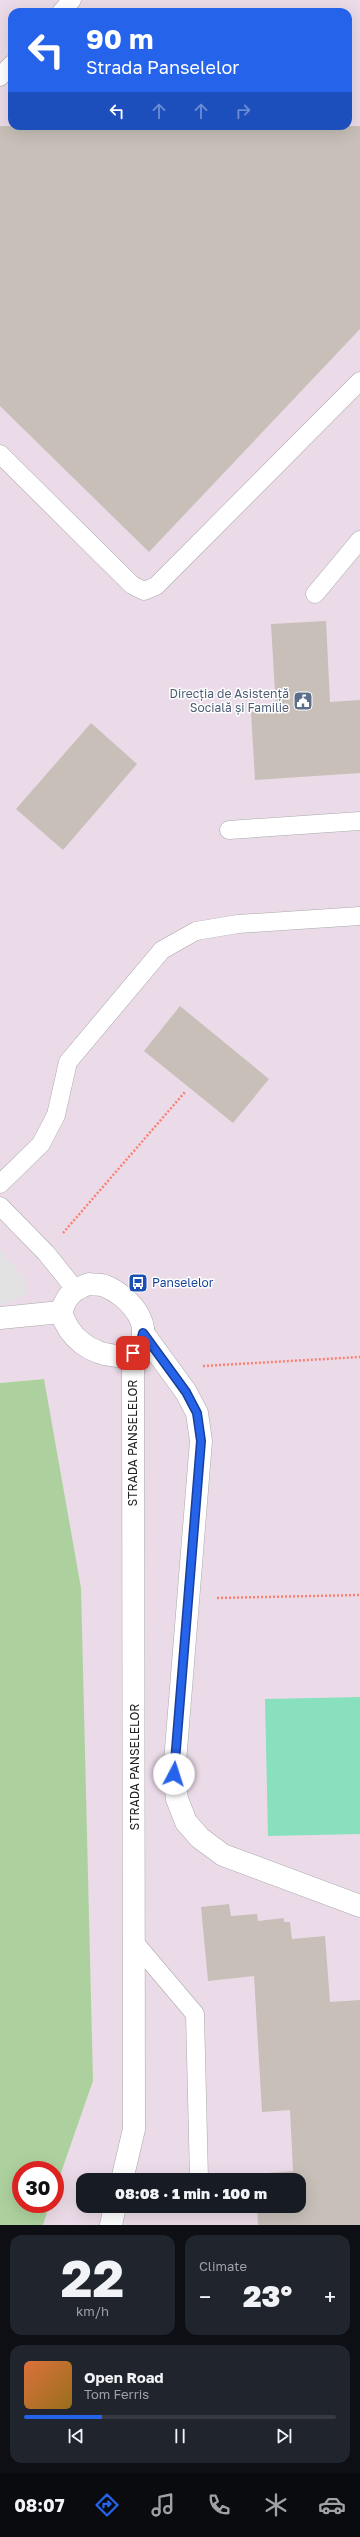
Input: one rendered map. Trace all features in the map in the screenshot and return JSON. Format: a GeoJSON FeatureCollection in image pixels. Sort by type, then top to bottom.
{"type":"FeatureCollection","features":[{"type":"Feature","properties":{"kind":"street"},"geometry":{"type":"LineString","coordinates":[[133,1353],[110,1355],[86,1347],[69,1330],[61,1312],[66,1297],[74,1289],[89,1284],[104,1286],[135,1307],[141,1319],[143,1333],[169,1368],[197,1413],[201,1441],[174,1774],[177,1799],[186,1822],[200,1838],[223,1855],[360,1906]]}},
{"type":"Feature","properties":{"kind":"street"},"geometry":{"type":"LineString","coordinates":[[0,1318],[61,1312]]}},
{"type":"Feature","properties":{"kind":"street","name":"STRADA PANSELELOR"},"geometry":{"type":"LineString","coordinates":[[124,2173],[134,2129],[135,1943],[133,1353],[140,1345],[143,1333]]}},
{"type":"Feature","properties":{"kind":"street"},"geometry":{"type":"LineString","coordinates":[[111,2225],[114,2213]]}},
{"type":"Feature","properties":{"kind":"lane"},"geometry":{"type":"LineString","coordinates":[[65,8],[72,0]]}},
{"type":"Feature","properties":{"kind":"lane"},"geometry":{"type":"LineString","coordinates":[[0,76],[8,68]]}},
{"type":"Feature","properties":{"kind":"lane"},"geometry":{"type":"LineString","coordinates":[[0,454],[132,585],[144,591],[156,586],[360,381]]}},
{"type":"Feature","properties":{"kind":"lane"},"geometry":{"type":"LineString","coordinates":[[315,594],[360,540]]}},
{"type":"Feature","properties":{"kind":"lane"},"geometry":{"type":"LineString","coordinates":[[229,830],[360,821]]}},
{"type":"Feature","properties":{"kind":"lane"},"geometry":{"type":"LineString","coordinates":[[0,1184],[41,1144],[56,1115],[68,1062],[162,950],[196,931],[238,924],[360,916]]}},
{"type":"Feature","properties":{"kind":"lane"},"geometry":{"type":"LineString","coordinates":[[0,1206],[46,1253],[74,1289]]}},
{"type":"Feature","properties":{"kind":"lane"},"geometry":{"type":"LineString","coordinates":[[135,1943],[195,2014],[199,2173]]}},
{"type":"Feature","properties":{"kind":"path"},"geometry":{"type":"LineString","coordinates":[[46,1253],[185,1092]]}},
{"type":"Feature","properties":{"kind":"path"},"geometry":{"type":"LineString","coordinates":[[169,1368],[360,1357]]}},
{"type":"Feature","properties":{"kind":"path"},"geometry":{"type":"LineString","coordinates":[[188,1598],[360,1595]]}},
{"type":"Feature","properties":{"kind":"shaded area"},"geometry":{"type":"Polygon","coordinates":[[[0,0],[360,0],[360,2225],[43,2225],[47,2213],[64,2213],[64,2164],[93,2081],[44,1379],[0,1383],[0,0]]]}},
{"type":"Feature","properties":{"kind":"shaded area"},"geometry":{"type":"Polygon","coordinates":[[[0,1250],[24,1278],[26,1294],[9,1303],[0,1304],[0,1250]]]}},
{"type":"Feature","properties":{"kind":"green space"},"geometry":{"type":"Polygon","coordinates":[[[44,1379],[81,1588],[93,2081],[64,2164],[64,2161],[12,2161],[12,2213],[47,2213],[43,2225],[0,2225],[0,1383],[44,1379]]]}},
{"type":"Feature","properties":{"kind":"green space"},"geometry":{"type":"Polygon","coordinates":[[[360,1697],[360,1834],[268,1836],[265,1699],[360,1697]]]}},
{"type":"Feature","properties":{"kind":"building"},"geometry":{"type":"Polygon","coordinates":[[[0,126],[8,126],[8,130],[352,130],[352,126],[360,126],[360,329],[149,552],[0,406],[0,126]]]}},
{"type":"Feature","properties":{"kind":"building","name":"Direcția de Asistență Socială și Familie"},"geometry":{"type":"Polygon","coordinates":[[[326,621],[330,702],[360,700],[360,773],[255,780],[251,712],[276,710],[271,624],[326,621]]]}},
{"type":"Feature","properties":{"kind":"building"},"geometry":{"type":"Polygon","coordinates":[[[91,723],[137,764],[63,850],[16,809],[91,723]]]}},
{"type":"Feature","properties":{"kind":"building"},"geometry":{"type":"Polygon","coordinates":[[[180,1006],[269,1079],[233,1123],[144,1051],[180,1006]]]}},
{"type":"Feature","properties":{"kind":"building"},"geometry":{"type":"Polygon","coordinates":[[[229,1904],[231,1916],[257,1914],[258,1921],[284,1918],[284,1922],[290,1922],[292,1939],[325,1936],[330,2002],[360,2000],[360,2225],[258,2225],[257,2213],[306,2213],[306,2173],[268,2173],[293,2171],[290,2110],[262,2112],[254,1976],[208,1981],[201,1907],[229,1904]]]}},
{"type":"Feature","properties":{"kind":"place","name":"Direcția de Asistență Socială și Familie"},"geometry":{"type":"Point","coordinates":[303,701]}},
{"type":"Feature","properties":{"kind":"place","name":"Panselelor"},"geometry":{"type":"Point","coordinates":[138,1283]}},
{"type":"Feature","properties":{"kind":"route"},"geometry":{"type":"LineString","coordinates":[[133,1353],[140,1345],[143,1333],[186,1392],[197,1413],[201,1441],[174,1774]]}}]}
